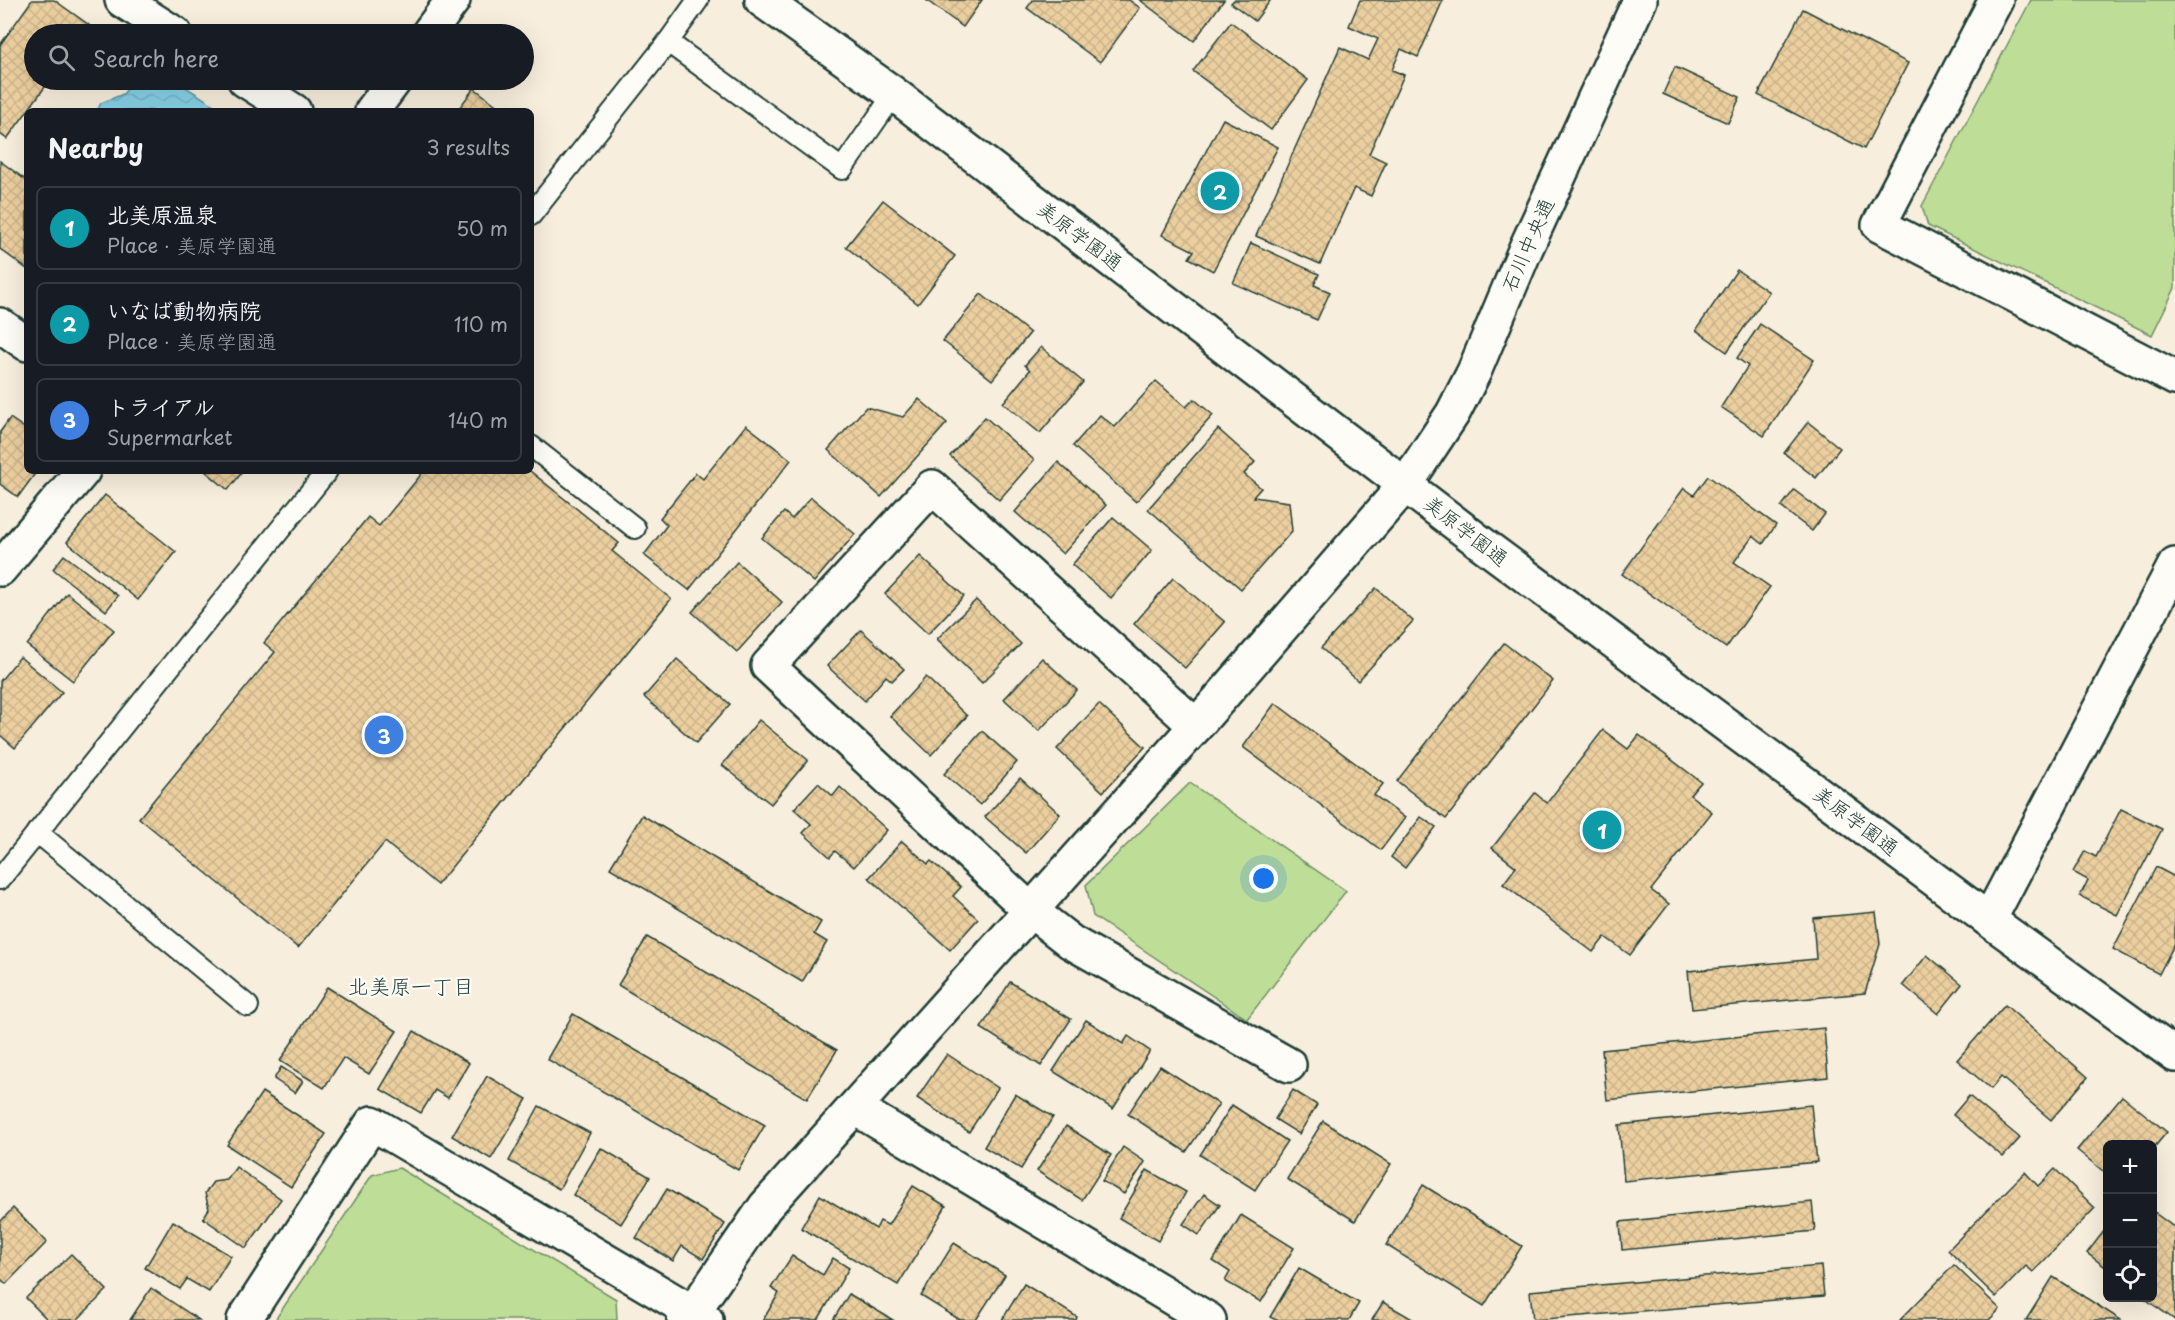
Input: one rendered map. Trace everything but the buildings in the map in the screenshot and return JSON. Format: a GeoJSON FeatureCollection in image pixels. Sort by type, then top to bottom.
{"type":"FeatureCollection","features":[{"type":"Feature","properties":{"kind":"street"},"geometry":{"type":"LineString","coordinates":[[122,0],[159,24]]}},
{"type":"Feature","properties":{"kind":"street"},"geometry":{"type":"LineString","coordinates":[[435,24],[453,0]]}},
{"type":"Feature","properties":{"kind":"street","name":"美原学園通"},"geometry":{"type":"LineString","coordinates":[[762,0],[894,94],[1481,543],[2175,1055]]}},
{"type":"Feature","properties":{"kind":"street","name":"石川中央通"},"geometry":{"type":"LineString","coordinates":[[694,1317],[765,1207],[1196,726],[1406,484],[1453,413],[1474,372],[1526,248],[1641,0]]}},
{"type":"Feature","properties":{"kind":"street"},"geometry":{"type":"LineString","coordinates":[[1996,0],[1879,225],[2175,378]]}},
{"type":"Feature","properties":{"kind":"street"},"geometry":{"type":"LineString","coordinates":[[261,90],[289,108]]}},
{"type":"Feature","properties":{"kind":"street"},"geometry":{"type":"LineString","coordinates":[[374,108],[388,90]]}},
{"type":"Feature","properties":{"kind":"street"},"geometry":{"type":"LineString","coordinates":[[0,325],[24,342]]}},
{"type":"Feature","properties":{"kind":"street"},"geometry":{"type":"LineString","coordinates":[[0,569],[80,474]]}},
{"type":"Feature","properties":{"kind":"street"},"geometry":{"type":"LineString","coordinates":[[1196,726],[932,487],[768,666],[1030,910],[1071,942],[1289,1065]]}},
{"type":"Feature","properties":{"kind":"street"},"geometry":{"type":"LineString","coordinates":[[1989,920],[2174,569]]}},
{"type":"Feature","properties":{"kind":"street"},"geometry":{"type":"LineString","coordinates":[[855,1108],[1209,1320]]}},
{"type":"Feature","properties":{"kind":"street"},"geometry":{"type":"LineString","coordinates":[[244,1320],[372,1123],[694,1317]]}},
{"type":"Feature","properties":{"kind":"lane"},"geometry":{"type":"LineString","coordinates":[[534,211],[668,42],[698,0]]}},
{"type":"Feature","properties":{"kind":"lane"},"geometry":{"type":"LineString","coordinates":[[668,42],[842,169],[894,94]]}},
{"type":"Feature","properties":{"kind":"lane"},"geometry":{"type":"LineString","coordinates":[[534,448],[635,528]]}},
{"type":"Feature","properties":{"kind":"lane"},"geometry":{"type":"LineString","coordinates":[[0,879],[325,474]]}},
{"type":"Feature","properties":{"kind":"lane"},"geometry":{"type":"LineString","coordinates":[[37,832],[248,1006]]}},
{"type":"Feature","properties":{"kind":"green space"},"geometry":{"type":"Polygon","coordinates":[[[2031,0],[2175,0],[2175,288],[2152,335],[1928,226],[1922,206],[2031,0]]]}},
{"type":"Feature","properties":{"kind":"green space"},"geometry":{"type":"Polygon","coordinates":[[[1190,783],[1346,891],[1247,1019],[1093,916],[1086,885],[1190,783]]]}},
{"type":"Feature","properties":{"kind":"green space"},"geometry":{"type":"Polygon","coordinates":[[[399,1168],[616,1299],[617,1320],[275,1320],[372,1175],[399,1168]]]}},
{"type":"Feature","properties":{"kind":"water"},"geometry":{"type":"Polygon","coordinates":[[[126,90],[190,90],[218,108],[98,108],[101,103],[123,94],[126,90]]]}},
{"type":"Feature","properties":{"kind":"place","name":"いなば動物病院"},"geometry":{"type":"Point","coordinates":[1220,191]}},
{"type":"Feature","properties":{"kind":"place","name":"トライアル"},"geometry":{"type":"Point","coordinates":[384,735]}},
{"type":"Feature","properties":{"kind":"place","name":"北美原温泉"},"geometry":{"type":"Point","coordinates":[1602,830]}},
{"type":"Feature","properties":{"kind":"district","name":"北美原一丁目"},"geometry":{"type":"Point","coordinates":[411,987]}}]}
